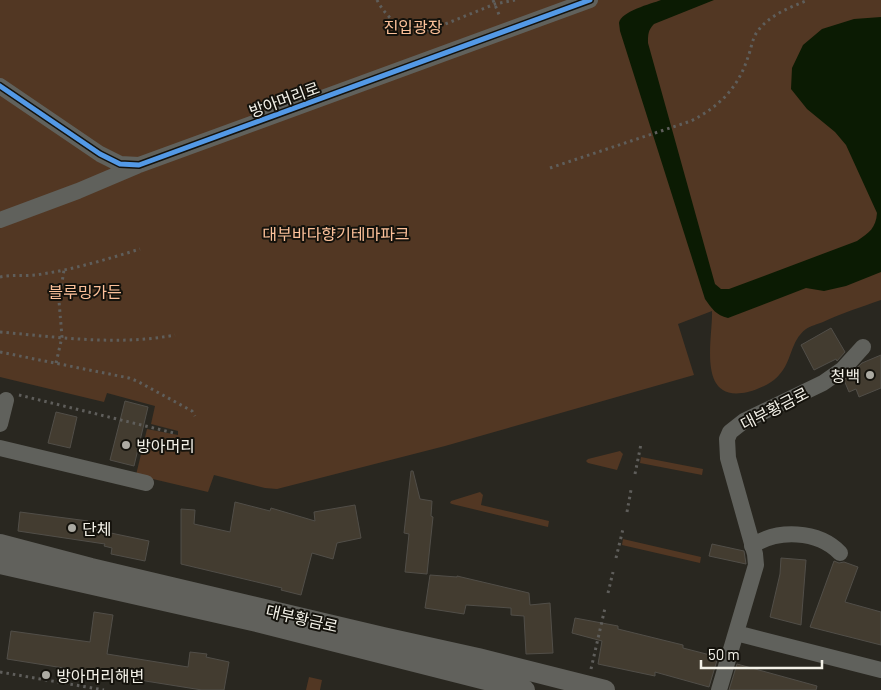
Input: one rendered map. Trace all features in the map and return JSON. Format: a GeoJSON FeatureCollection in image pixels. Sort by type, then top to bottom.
{"type":"FeatureCollection","features":[{"type":"Feature","properties":{"kind":"main road","name":"대부황금로"},"geometry":{"type":"LineString","coordinates":[[0,544],[74,564],[383,638],[478,658],[605,690]]}},
{"type":"Feature","properties":{"kind":"main road","name":"대부황금로"},"geometry":{"type":"LineString","coordinates":[[0,564],[256,622],[525,690]]}},
{"type":"Feature","properties":{"kind":"street","name":"방아머리로"},"geometry":{"type":"LineString","coordinates":[[0,220],[78,191],[139,165],[590,0]]}},
{"type":"Feature","properties":{"kind":"street","name":"방아머리로"},"geometry":{"type":"LineString","coordinates":[[0,86],[100,154],[120,164],[139,165]]}},
{"type":"Feature","properties":{"kind":"street","name":"대부황금로"},"geometry":{"type":"LineString","coordinates":[[719,690],[756,565],[728,458],[726,439],[730,432],[744,421],[828,379],[843,369],[863,348]]}},
{"type":"Feature","properties":{"kind":"street"},"geometry":{"type":"LineString","coordinates":[[0,424],[8,396]]}},
{"type":"Feature","properties":{"kind":"street"},"geometry":{"type":"LineString","coordinates":[[0,448],[146,483]]}},
{"type":"Feature","properties":{"kind":"street"},"geometry":{"type":"LineString","coordinates":[[752,546],[768,537],[794,535],[818,538],[827,542],[840,553]]}},
{"type":"Feature","properties":{"kind":"street"},"geometry":{"type":"LineString","coordinates":[[736,633],[881,670]]}},
{"type":"Feature","properties":{"kind":"path"},"geometry":{"type":"LineString","coordinates":[[377,0],[386,15],[401,27],[411,33],[423,33],[495,4],[515,0]]}},
{"type":"Feature","properties":{"kind":"path"},"geometry":{"type":"LineString","coordinates":[[550,168],[691,121],[709,112],[727,96],[741,76],[755,33],[769,19],[808,0]]}},
{"type":"Feature","properties":{"kind":"path"},"geometry":{"type":"LineString","coordinates":[[0,276],[10,274],[41,275],[116,257],[140,249]]}},
{"type":"Feature","properties":{"kind":"path"},"geometry":{"type":"LineString","coordinates":[[56,363],[62,337],[59,301],[64,270]]}},
{"type":"Feature","properties":{"kind":"path"},"geometry":{"type":"LineString","coordinates":[[0,332],[113,341],[150,340],[175,335]]}},
{"type":"Feature","properties":{"kind":"path"},"geometry":{"type":"LineString","coordinates":[[0,352],[137,381],[192,411],[195,416]]}},
{"type":"Feature","properties":{"kind":"path"},"geometry":{"type":"LineString","coordinates":[[8,396],[174,433]]}},
{"type":"Feature","properties":{"kind":"path"},"geometry":{"type":"LineString","coordinates":[[635,474],[641,444]]}},
{"type":"Feature","properties":{"kind":"path"},"geometry":{"type":"LineString","coordinates":[[627,512],[632,490]]}},
{"type":"Feature","properties":{"kind":"path"},"geometry":{"type":"LineString","coordinates":[[616,558],[623,529]]}},
{"type":"Feature","properties":{"kind":"path"},"geometry":{"type":"LineString","coordinates":[[608,593],[613,572]]}},
{"type":"Feature","properties":{"kind":"path"},"geometry":{"type":"LineString","coordinates":[[589,676],[605,608]]}},
{"type":"Feature","properties":{"kind":"path"},"geometry":{"type":"LineString","coordinates":[[0,672],[104,690]]}},
{"type":"Feature","properties":{"kind":"green space","name":"대부바다향기테마파크"},"geometry":{"type":"Polygon","coordinates":[[[0,0],[881,0],[881,300],[806,329],[797,339],[783,370],[776,378],[757,389],[742,393],[728,392],[718,386],[713,377],[710,364],[712,311],[678,324],[694,375],[445,446],[277,489],[265,488],[214,475],[208,492],[136,475],[147,429],[178,435],[178,431],[151,424],[155,406],[107,393],[104,402],[0,377],[0,0]]]}},
{"type":"Feature","properties":{"kind":"green space"},"geometry":{"type":"Polygon","coordinates":[[[620,451],[623,454],[617,470],[586,461],[588,459],[620,451]]]}},
{"type":"Feature","properties":{"kind":"green space"},"geometry":{"type":"Polygon","coordinates":[[[641,457],[703,469],[702,475],[640,463],[641,457]]]}},
{"type":"Feature","properties":{"kind":"green space"},"geometry":{"type":"Polygon","coordinates":[[[480,492],[483,495],[481,505],[549,521],[548,527],[450,503],[451,501],[480,492]]]}},
{"type":"Feature","properties":{"kind":"green space"},"geometry":{"type":"Polygon","coordinates":[[[623,539],[701,557],[700,563],[622,545],[623,539]]]}},
{"type":"Feature","properties":{"kind":"green space"},"geometry":{"type":"Polygon","coordinates":[[[309,677],[322,680],[320,690],[306,690],[309,677]]]}},
{"type":"Feature","properties":{"kind":"shaded area"},"geometry":{"type":"Polygon","coordinates":[[[661,0],[714,0],[654,24],[649,33],[648,43],[715,284],[721,289],[729,289],[857,241],[868,233],[873,226],[877,213],[846,145],[835,132],[807,109],[791,89],[792,68],[803,45],[822,29],[854,19],[881,17],[881,272],[846,286],[824,291],[806,288],[728,318],[717,313],[710,306],[705,299],[620,31],[619,23],[625,15],[637,8],[661,0]]]}},
{"type":"Feature","properties":{"kind":"building"},"geometry":{"type":"Polygon","coordinates":[[[831,328],[845,352],[837,361],[836,359],[814,370],[801,345],[831,328]]]}},
{"type":"Feature","properties":{"kind":"building"},"geometry":{"type":"Polygon","coordinates":[[[881,355],[881,388],[859,397],[856,389],[849,392],[844,380],[862,363],[881,355]]]}},
{"type":"Feature","properties":{"kind":"building"},"geometry":{"type":"Polygon","coordinates":[[[125,401],[148,407],[134,466],[110,460],[125,401]]]}},
{"type":"Feature","properties":{"kind":"building"},"geometry":{"type":"Polygon","coordinates":[[[56,412],[77,417],[70,448],[48,443],[56,412]]]}},
{"type":"Feature","properties":{"kind":"building"},"geometry":{"type":"Polygon","coordinates":[[[411,471],[413,471],[420,499],[432,501],[431,516],[433,517],[427,574],[405,572],[409,534],[404,533],[411,471]]]}},
{"type":"Feature","properties":{"kind":"building"},"geometry":{"type":"Polygon","coordinates":[[[235,502],[270,511],[271,508],[315,521],[314,512],[355,505],[361,538],[337,543],[333,559],[312,553],[301,595],[281,590],[282,588],[181,564],[181,509],[195,510],[194,524],[230,532],[235,502]]]}},
{"type":"Feature","properties":{"kind":"building"},"geometry":{"type":"Polygon","coordinates":[[[20,512],[88,521],[87,528],[149,541],[145,561],[111,554],[112,548],[104,546],[105,544],[18,531],[20,512]]]}},
{"type":"Feature","properties":{"kind":"building"},"geometry":{"type":"Polygon","coordinates":[[[712,544],[744,551],[746,564],[709,556],[712,544]]]}},
{"type":"Feature","properties":{"kind":"building"},"geometry":{"type":"Polygon","coordinates":[[[781,558],[806,560],[801,625],[770,617],[780,574],[781,558]]]}},
{"type":"Feature","properties":{"kind":"building"},"geometry":{"type":"Polygon","coordinates":[[[834,561],[858,567],[845,602],[881,612],[881,645],[810,627],[834,561]]]}},
{"type":"Feature","properties":{"kind":"building"},"geometry":{"type":"Polygon","coordinates":[[[430,575],[457,576],[529,593],[530,605],[550,603],[553,653],[526,654],[524,616],[511,615],[511,608],[466,605],[464,614],[425,608],[430,575]]]}},
{"type":"Feature","properties":{"kind":"building"},"geometry":{"type":"Polygon","coordinates":[[[94,612],[113,615],[107,654],[188,667],[190,652],[207,654],[206,657],[229,662],[224,690],[202,690],[7,659],[11,631],[90,642],[94,612]]]}},
{"type":"Feature","properties":{"kind":"building"},"geometry":{"type":"Polygon","coordinates":[[[575,618],[618,626],[618,629],[683,645],[683,648],[718,657],[709,687],[655,672],[655,676],[598,664],[602,641],[572,633],[575,618]]]}},
{"type":"Feature","properties":{"kind":"building"},"geometry":{"type":"Polygon","coordinates":[[[737,664],[817,686],[816,690],[729,690],[737,664]]]}},
{"type":"Feature","properties":{"kind":"cycle path"},"geometry":{"type":"LineString","coordinates":[[0,86],[100,154],[120,164],[139,165],[590,0]]}},
{"type":"Feature","properties":{"kind":"place","name":"청백"},"geometry":{"type":"Point","coordinates":[870,375]}},
{"type":"Feature","properties":{"kind":"place","name":"방아머리"},"geometry":{"type":"Point","coordinates":[126,445]}},
{"type":"Feature","properties":{"kind":"place","name":"단체"},"geometry":{"type":"Point","coordinates":[72,528]}},
{"type":"Feature","properties":{"kind":"place","name":"방아머리해변"},"geometry":{"type":"Point","coordinates":[46,675]}},
{"type":"Feature","properties":{"kind":"park label","name":"진입광장"},"geometry":{"type":"Point","coordinates":[413,26]}},
{"type":"Feature","properties":{"kind":"park label","name":"블루밍가든"},"geometry":{"type":"Point","coordinates":[85,291]}}]}
